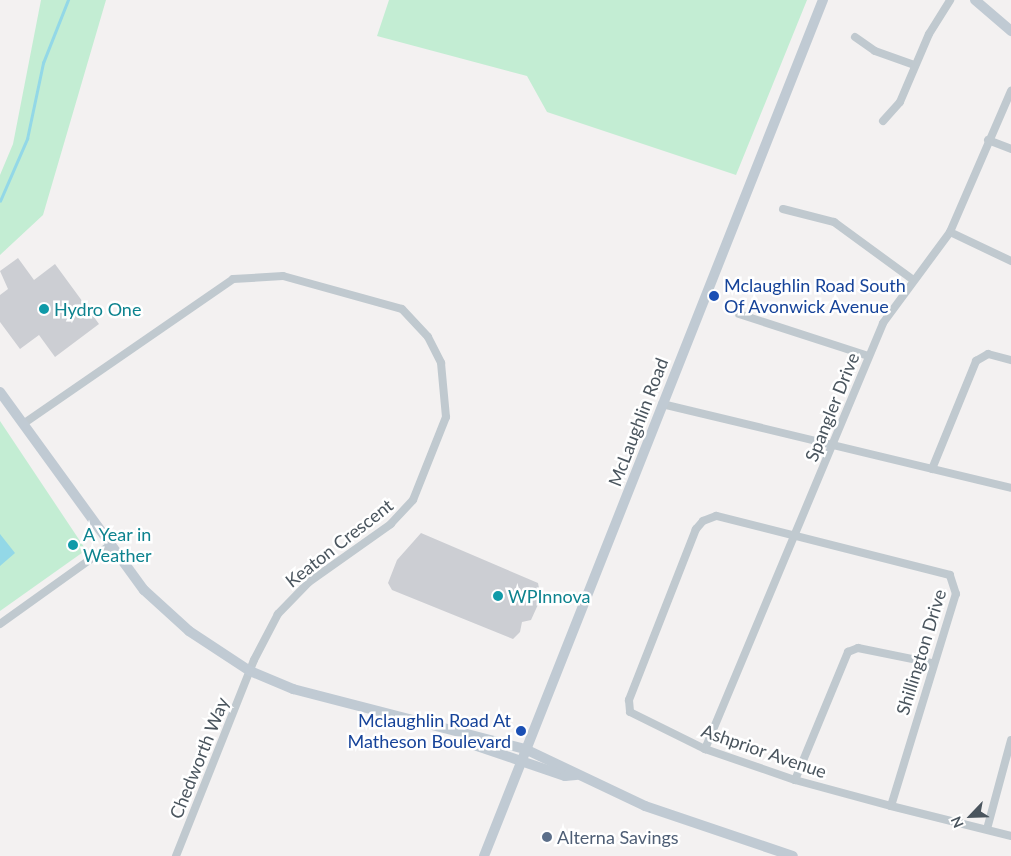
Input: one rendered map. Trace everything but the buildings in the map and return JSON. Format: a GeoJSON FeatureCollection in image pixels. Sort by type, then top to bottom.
{"type":"FeatureCollection","features":[{"type":"Feature","properties":{"kind":"street","name":"McLaughlin Road"},"geometry":{"type":"LineString","coordinates":[[484,856],[823,0]]}},
{"type":"Feature","properties":{"kind":"street"},"geometry":{"type":"LineString","coordinates":[[883,121],[900,102],[914,65],[950,0]]}},
{"type":"Feature","properties":{"kind":"street"},"geometry":{"type":"LineString","coordinates":[[975,0],[1011,31]]}},
{"type":"Feature","properties":{"kind":"street"},"geometry":{"type":"LineString","coordinates":[[855,37],[875,51],[914,65]]}},
{"type":"Feature","properties":{"kind":"street","name":"Spangler Drive"},"geometry":{"type":"LineString","coordinates":[[705,749],[794,534],[834,446],[868,356],[883,323],[912,279],[950,232],[988,140],[1011,91]]}},
{"type":"Feature","properties":{"kind":"street"},"geometry":{"type":"LineString","coordinates":[[988,140],[1011,150]]}},
{"type":"Feature","properties":{"kind":"street"},"geometry":{"type":"LineString","coordinates":[[784,209],[834,222],[912,279]]}},
{"type":"Feature","properties":{"kind":"street"},"geometry":{"type":"LineString","coordinates":[[950,232],[982,251],[1011,261]]}},
{"type":"Feature","properties":{"kind":"street","name":"Keaton Crescent"},"geometry":{"type":"LineString","coordinates":[[23,424],[233,279],[283,276],[391,305],[412,318],[441,363],[448,398],[446,418],[413,500],[391,524],[308,582],[278,614],[250,671]]}},
{"type":"Feature","properties":{"kind":"street"},"geometry":{"type":"LineString","coordinates":[[739,314],[868,356]]}},
{"type":"Feature","properties":{"kind":"street"},"geometry":{"type":"LineString","coordinates":[[932,469],[976,361],[988,354],[1011,360]]}},
{"type":"Feature","properties":{"kind":"street"},"geometry":{"type":"LineString","coordinates":[[0,392],[108,546],[173,618],[250,671],[293,689],[466,736],[477,734],[525,749],[567,766],[576,774],[646,806],[793,856]]}},
{"type":"Feature","properties":{"kind":"street"},"geometry":{"type":"LineString","coordinates":[[662,404],[1011,488]]}},
{"type":"Feature","properties":{"kind":"street","name":"Ashprior Avenue"},"geometry":{"type":"LineString","coordinates":[[794,534],[716,516],[696,528],[627,709],[705,749],[795,780],[1011,836]]}},
{"type":"Feature","properties":{"kind":"street","name":"Shillington Drive"},"geometry":{"type":"LineString","coordinates":[[794,534],[950,575],[956,594],[932,663],[891,806]]}},
{"type":"Feature","properties":{"kind":"street"},"geometry":{"type":"LineString","coordinates":[[0,624],[108,546]]}},
{"type":"Feature","properties":{"kind":"street"},"geometry":{"type":"LineString","coordinates":[[795,780],[848,652],[858,648],[932,663]]}},
{"type":"Feature","properties":{"kind":"street","name":"Chedworth Way"},"geometry":{"type":"LineString","coordinates":[[176,856],[250,671]]}},
{"type":"Feature","properties":{"kind":"street"},"geometry":{"type":"LineString","coordinates":[[466,736],[474,745],[565,776],[576,774]]}},
{"type":"Feature","properties":{"kind":"street"},"geometry":{"type":"LineString","coordinates":[[987,829],[1011,740]]}},
{"type":"Feature","properties":{"kind":"green space"},"geometry":{"type":"Polygon","coordinates":[[[41,0],[106,0],[43,215],[0,255],[0,175],[13,144],[41,0]]]}},
{"type":"Feature","properties":{"kind":"green space"},"geometry":{"type":"Polygon","coordinates":[[[389,0],[807,0],[736,175],[547,112],[527,76],[377,36],[389,0]]]}},
{"type":"Feature","properties":{"kind":"green space"},"geometry":{"type":"Polygon","coordinates":[[[0,421],[86,550],[0,611],[0,421]]]}},
{"type":"Feature","properties":{"kind":"water"},"geometry":{"type":"Polygon","coordinates":[[[0,534],[15,553],[0,566],[0,534]]]}},
{"type":"Feature","properties":{"kind":"waterway"},"geometry":{"type":"LineString","coordinates":[[0,201],[27,139],[43,63],[68,0]]}},
{"type":"Feature","properties":{"kind":"place","name":"Mclaughlin Road South Of Avonwick Avenue"},"geometry":{"type":"Point","coordinates":[714,296]}},
{"type":"Feature","properties":{"kind":"place","name":"Hydro One"},"geometry":{"type":"Point","coordinates":[44,309]}},
{"type":"Feature","properties":{"kind":"place","name":"A Year in Weather"},"geometry":{"type":"Point","coordinates":[73,545]}},
{"type":"Feature","properties":{"kind":"place","name":"WPInnova"},"geometry":{"type":"Point","coordinates":[498,596]}},
{"type":"Feature","properties":{"kind":"place","name":"Mclaughlin Road At Matheson Boulevard"},"geometry":{"type":"Point","coordinates":[521,731]}},
{"type":"Feature","properties":{"kind":"place","name":"Alterna Savings"},"geometry":{"type":"Point","coordinates":[547,837]}}]}
